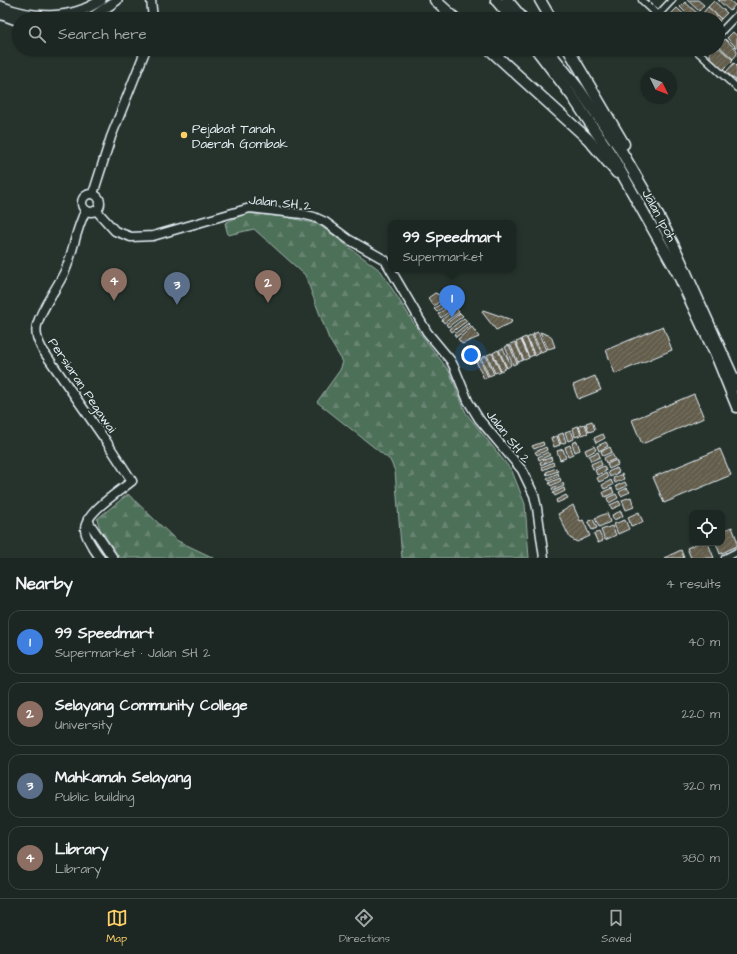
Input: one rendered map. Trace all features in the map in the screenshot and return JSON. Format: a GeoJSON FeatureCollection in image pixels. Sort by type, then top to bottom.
{"type":"FeatureCollection","features":[{"type":"Feature","properties":{"kind":"highway"},"geometry":{"type":"LineString","coordinates":[[435,0],[448,12]]}},
{"type":"Feature","properties":{"kind":"highway"},"geometry":{"type":"LineString","coordinates":[[496,0],[506,12]]}},
{"type":"Feature","properties":{"kind":"highway"},"geometry":{"type":"LineString","coordinates":[[507,0],[517,12]]}},
{"type":"Feature","properties":{"kind":"highway"},"geometry":{"type":"LineString","coordinates":[[540,0],[547,12]]}},
{"type":"Feature","properties":{"kind":"highway"},"geometry":{"type":"LineString","coordinates":[[497,56],[588,140],[629,187]]}},
{"type":"Feature","properties":{"kind":"highway","name":"Jalan Ipoh"},"geometry":{"type":"LineString","coordinates":[[541,56],[572,96],[612,156],[677,272],[718,360],[737,407]]}},
{"type":"Feature","properties":{"kind":"highway","name":"Jalan Ipoh"},"geometry":{"type":"LineString","coordinates":[[553,56],[579,89],[618,147],[651,202],[673,244],[737,386]]}},
{"type":"Feature","properties":{"kind":"highway"},"geometry":{"type":"LineString","coordinates":[[572,56],[662,212],[676,240],[703,310]]}},
{"type":"Feature","properties":{"kind":"main road"},"geometry":{"type":"LineString","coordinates":[[78,12],[101,0]]}},
{"type":"Feature","properties":{"kind":"main road"},"geometry":{"type":"LineString","coordinates":[[100,12],[117,0]]}},
{"type":"Feature","properties":{"kind":"main road"},"geometry":{"type":"LineString","coordinates":[[0,6],[14,12]]}},
{"type":"Feature","properties":{"kind":"main road"},"geometry":{"type":"LineString","coordinates":[[0,14],[12,18]]}},
{"type":"Feature","properties":{"kind":"street"},"geometry":{"type":"LineString","coordinates":[[151,0],[152,12]]}},
{"type":"Feature","properties":{"kind":"street"},"geometry":{"type":"LineString","coordinates":[[642,0],[655,12]]}},
{"type":"Feature","properties":{"kind":"street"},"geometry":{"type":"LineString","coordinates":[[664,12],[672,0]]}},
{"type":"Feature","properties":{"kind":"street"},"geometry":{"type":"LineString","coordinates":[[725,28],[737,15]]}},
{"type":"Feature","properties":{"kind":"street"},"geometry":{"type":"LineString","coordinates":[[93,194],[111,137],[143,56]]}},
{"type":"Feature","properties":{"kind":"street"},"geometry":{"type":"LineString","coordinates":[[707,56],[737,88]]}},
{"type":"Feature","properties":{"kind":"street"},"geometry":{"type":"LineString","coordinates":[[93,194],[98,196],[100,202],[98,208],[93,212],[86,210],[82,205],[83,199],[87,195],[93,194]]}},
{"type":"Feature","properties":{"kind":"street","name":"Jalan SH 2"},"geometry":{"type":"LineString","coordinates":[[96,210],[115,231],[131,237],[153,236],[250,208],[302,214],[325,222],[348,239],[386,260],[388,264]]}},
{"type":"Feature","properties":{"kind":"street","name":"Persiaran Pegawai"},"geometry":{"type":"LineString","coordinates":[[86,210],[80,222],[68,266],[40,317],[36,333],[42,348],[132,481],[94,511],[88,520]]}},
{"type":"Feature","properties":{"kind":"street","name":"Jalan SH 2"},"geometry":{"type":"LineString","coordinates":[[393,272],[427,332],[453,365],[468,401],[522,470],[534,495],[544,558]]}},
{"type":"Feature","properties":{"kind":"street"},"geometry":{"type":"LineString","coordinates":[[88,520],[85,530],[100,558]]}},
{"type":"Feature","properties":{"kind":"street"},"geometry":{"type":"LineString","coordinates":[[88,520],[113,558]]}},
{"type":"Feature","properties":{"kind":"street"},"geometry":{"type":"LineString","coordinates":[[725,558],[737,552]]}},
{"type":"Feature","properties":{"kind":"green space"},"geometry":{"type":"Polygon","coordinates":[[[246,213],[286,217],[318,224],[381,271],[420,333],[449,371],[466,413],[512,471],[525,504],[529,558],[402,558],[395,471],[390,460],[317,402],[340,370],[343,362],[329,339],[305,275],[254,229],[228,235],[225,223],[246,213]]]}},
{"type":"Feature","properties":{"kind":"green space"},"geometry":{"type":"Polygon","coordinates":[[[128,494],[176,540],[214,558],[120,558],[100,529],[97,519],[128,494]]]}},
{"type":"Feature","properties":{"kind":"building"},"geometry":{"type":"Polygon","coordinates":[[[687,0],[698,0],[704,5],[699,11],[687,0]]]}},
{"type":"Feature","properties":{"kind":"building"},"geometry":{"type":"Polygon","coordinates":[[[718,0],[729,0],[735,5],[730,11],[718,0]]]}},
{"type":"Feature","properties":{"kind":"building"},"geometry":{"type":"Polygon","coordinates":[[[714,1],[727,13],[725,15],[725,12],[713,12],[708,7],[714,1]]]}},
{"type":"Feature","properties":{"kind":"building"},"geometry":{"type":"Polygon","coordinates":[[[685,2],[696,12],[685,12],[680,7],[685,2]]]}},
{"type":"Feature","properties":{"kind":"building"},"geometry":{"type":"Polygon","coordinates":[[[708,7],[713,12],[704,12],[708,7]]]}},
{"type":"Feature","properties":{"kind":"building"},"geometry":{"type":"Polygon","coordinates":[[[677,8],[681,12],[673,12],[677,8]]]}},
{"type":"Feature","properties":{"kind":"building"},"geometry":{"type":"Polygon","coordinates":[[[733,32],[737,36],[737,48],[727,38],[733,32]]]}},
{"type":"Feature","properties":{"kind":"building"},"geometry":{"type":"Polygon","coordinates":[[[725,39],[737,50],[737,54],[733,59],[725,52],[725,39]]]}},
{"type":"Feature","properties":{"kind":"building"},"geometry":{"type":"Polygon","coordinates":[[[725,53],[733,60],[723,70],[710,58],[710,56],[725,56],[725,53]]]}},
{"type":"Feature","properties":{"kind":"building"},"geometry":{"type":"Polygon","coordinates":[[[734,63],[737,66],[737,81],[726,72],[734,63]]]}},
{"type":"Feature","properties":{"kind":"building"},"geometry":{"type":"Polygon","coordinates":[[[435,293],[445,297],[434,306],[428,298],[435,293]]]}},
{"type":"Feature","properties":{"kind":"building"},"geometry":{"type":"Polygon","coordinates":[[[449,297],[451,301],[437,312],[434,309],[449,297]]]}},
{"type":"Feature","properties":{"kind":"building"},"geometry":{"type":"Polygon","coordinates":[[[453,303],[456,306],[441,318],[438,314],[453,303]]]}},
{"type":"Feature","properties":{"kind":"building"},"geometry":{"type":"Polygon","coordinates":[[[456,308],[459,312],[444,323],[442,320],[456,308]]]}},
{"type":"Feature","properties":{"kind":"building"},"geometry":{"type":"Polygon","coordinates":[[[483,310],[512,320],[511,323],[496,330],[482,312],[483,310]]]}},
{"type":"Feature","properties":{"kind":"building"},"geometry":{"type":"Polygon","coordinates":[[[460,313],[463,316],[448,327],[446,324],[460,313]]]}},
{"type":"Feature","properties":{"kind":"building"},"geometry":{"type":"Polygon","coordinates":[[[464,318],[467,321],[452,332],[450,329],[464,318]]]}},
{"type":"Feature","properties":{"kind":"building"},"geometry":{"type":"Polygon","coordinates":[[[468,323],[471,326],[456,337],[454,334],[468,323]]]}},
{"type":"Feature","properties":{"kind":"building"},"geometry":{"type":"Polygon","coordinates":[[[663,326],[672,350],[615,374],[606,350],[663,326]]]}},
{"type":"Feature","properties":{"kind":"building"},"geometry":{"type":"Polygon","coordinates":[[[472,327],[479,337],[462,344],[458,339],[472,327]]]}},
{"type":"Feature","properties":{"kind":"building"},"geometry":{"type":"Polygon","coordinates":[[[538,332],[546,350],[541,352],[533,334],[538,332]]]}},
{"type":"Feature","properties":{"kind":"building"},"geometry":{"type":"Polygon","coordinates":[[[540,332],[551,336],[555,347],[548,349],[540,332]]]}},
{"type":"Feature","properties":{"kind":"building"},"geometry":{"type":"Polygon","coordinates":[[[532,335],[540,353],[535,356],[527,338],[532,335]]]}},
{"type":"Feature","properties":{"kind":"building"},"geometry":{"type":"Polygon","coordinates":[[[526,337],[534,355],[529,357],[521,339],[526,337]]]}},
{"type":"Feature","properties":{"kind":"building"},"geometry":{"type":"Polygon","coordinates":[[[521,340],[529,358],[524,360],[516,342],[521,340]]]}},
{"type":"Feature","properties":{"kind":"building"},"geometry":{"type":"Polygon","coordinates":[[[515,342],[523,360],[518,362],[510,344],[515,342]]]}},
{"type":"Feature","properties":{"kind":"building"},"geometry":{"type":"Polygon","coordinates":[[[509,345],[517,363],[513,365],[505,347],[509,345]]]}},
{"type":"Feature","properties":{"kind":"building"},"geometry":{"type":"Polygon","coordinates":[[[503,348],[511,365],[507,368],[499,350],[503,348]]]}},
{"type":"Feature","properties":{"kind":"building"},"geometry":{"type":"Polygon","coordinates":[[[498,350],[506,368],[501,371],[493,353],[498,350]]]}},
{"type":"Feature","properties":{"kind":"building"},"geometry":{"type":"Polygon","coordinates":[[[492,353],[500,371],[495,373],[487,355],[492,353]]]}},
{"type":"Feature","properties":{"kind":"building"},"geometry":{"type":"Polygon","coordinates":[[[486,356],[494,374],[489,376],[481,358],[486,356]]]}},
{"type":"Feature","properties":{"kind":"building"},"geometry":{"type":"Polygon","coordinates":[[[480,359],[488,377],[484,379],[476,361],[480,359]]]}},
{"type":"Feature","properties":{"kind":"building"},"geometry":{"type":"Polygon","coordinates":[[[595,376],[601,390],[578,399],[573,385],[595,376]]]}},
{"type":"Feature","properties":{"kind":"building"},"geometry":{"type":"Polygon","coordinates":[[[694,394],[704,418],[642,444],[632,420],[694,394]]]}},
{"type":"Feature","properties":{"kind":"building"},"geometry":{"type":"Polygon","coordinates":[[[592,421],[595,430],[589,432],[586,423],[592,421]]]}},
{"type":"Feature","properties":{"kind":"building"},"geometry":{"type":"Polygon","coordinates":[[[585,424],[588,433],[582,435],[579,426],[585,424]]]}},
{"type":"Feature","properties":{"kind":"building"},"geometry":{"type":"Polygon","coordinates":[[[578,426],[581,435],[575,437],[573,428],[578,426]]]}},
{"type":"Feature","properties":{"kind":"building"},"geometry":{"type":"Polygon","coordinates":[[[571,430],[574,439],[568,441],[565,432],[571,430]]]}},
{"type":"Feature","properties":{"kind":"building"},"geometry":{"type":"Polygon","coordinates":[[[563,433],[566,442],[561,444],[558,435],[563,433]]]}},
{"type":"Feature","properties":{"kind":"building"},"geometry":{"type":"Polygon","coordinates":[[[603,434],[605,438],[596,443],[594,438],[603,434]]]}},
{"type":"Feature","properties":{"kind":"building"},"geometry":{"type":"Polygon","coordinates":[[[557,436],[560,445],[554,447],[551,438],[557,436]]]}},
{"type":"Feature","properties":{"kind":"building"},"geometry":{"type":"Polygon","coordinates":[[[577,441],[580,450],[575,452],[572,443],[577,441]]]}},
{"type":"Feature","properties":{"kind":"building"},"geometry":{"type":"Polygon","coordinates":[[[543,442],[544,445],[534,449],[532,446],[543,442]]]}},
{"type":"Feature","properties":{"kind":"building"},"geometry":{"type":"Polygon","coordinates":[[[606,442],[608,446],[599,451],[597,446],[606,442]]]}},
{"type":"Feature","properties":{"kind":"building"},"geometry":{"type":"Polygon","coordinates":[[[570,445],[573,454],[568,456],[565,447],[570,445]]]}},
{"type":"Feature","properties":{"kind":"building"},"geometry":{"type":"Polygon","coordinates":[[[594,446],[596,450],[587,455],[585,450],[594,446]]]}},
{"type":"Feature","properties":{"kind":"building"},"geometry":{"type":"Polygon","coordinates":[[[546,447],[547,450],[537,455],[535,452],[546,447]]]}},
{"type":"Feature","properties":{"kind":"building"},"geometry":{"type":"Polygon","coordinates":[[[610,447],[612,452],[603,456],[601,451],[610,447]]]}},
{"type":"Feature","properties":{"kind":"building"},"geometry":{"type":"Polygon","coordinates":[[[563,449],[566,458],[560,460],[557,451],[563,449]]]}},
{"type":"Feature","properties":{"kind":"building"},"geometry":{"type":"Polygon","coordinates":[[[720,449],[731,475],[664,503],[653,477],[720,449]]]}},
{"type":"Feature","properties":{"kind":"building"},"geometry":{"type":"Polygon","coordinates":[[[548,452],[550,455],[539,460],[538,457],[548,452]]]}},
{"type":"Feature","properties":{"kind":"building"},"geometry":{"type":"Polygon","coordinates":[[[598,452],[600,457],[591,461],[589,456],[598,452]]]}},
{"type":"Feature","properties":{"kind":"building"},"geometry":{"type":"Polygon","coordinates":[[[612,454],[615,459],[606,463],[604,458],[612,454]]]}},
{"type":"Feature","properties":{"kind":"building"},"geometry":{"type":"Polygon","coordinates":[[[551,457],[552,460],[541,465],[540,462],[551,457]]]}},
{"type":"Feature","properties":{"kind":"building"},"geometry":{"type":"Polygon","coordinates":[[[600,460],[602,465],[593,469],[591,464],[600,460]]]}},
{"type":"Feature","properties":{"kind":"building"},"geometry":{"type":"Polygon","coordinates":[[[616,460],[618,465],[609,469],[607,464],[616,460]]]}},
{"type":"Feature","properties":{"kind":"building"},"geometry":{"type":"Polygon","coordinates":[[[553,462],[554,465],[543,470],[542,467],[553,462]]]}},
{"type":"Feature","properties":{"kind":"building"},"geometry":{"type":"Polygon","coordinates":[[[604,466],[606,471],[597,475],[595,470],[604,466]]]}},
{"type":"Feature","properties":{"kind":"building"},"geometry":{"type":"Polygon","coordinates":[[[556,468],[558,471],[547,475],[546,472],[556,468]]]}},
{"type":"Feature","properties":{"kind":"building"},"geometry":{"type":"Polygon","coordinates":[[[617,468],[619,472],[610,477],[608,472],[617,468]]]}},
{"type":"Feature","properties":{"kind":"building"},"geometry":{"type":"Polygon","coordinates":[[[558,473],[559,476],[549,481],[547,478],[558,473]]]}},
{"type":"Feature","properties":{"kind":"building"},"geometry":{"type":"Polygon","coordinates":[[[606,473],[608,478],[599,482],[597,478],[606,473]]]}},
{"type":"Feature","properties":{"kind":"building"},"geometry":{"type":"Polygon","coordinates":[[[622,474],[624,479],[615,483],[613,478],[622,474]]]}},
{"type":"Feature","properties":{"kind":"building"},"geometry":{"type":"Polygon","coordinates":[[[560,478],[561,481],[551,486],[549,483],[560,478]]]}},
{"type":"Feature","properties":{"kind":"building"},"geometry":{"type":"Polygon","coordinates":[[[611,480],[613,485],[604,489],[602,485],[611,480]]]}},
{"type":"Feature","properties":{"kind":"building"},"geometry":{"type":"Polygon","coordinates":[[[625,482],[627,486],[618,490],[616,486],[625,482]]]}},
{"type":"Feature","properties":{"kind":"building"},"geometry":{"type":"Polygon","coordinates":[[[563,483],[564,486],[553,491],[552,488],[563,483]]]}},
{"type":"Feature","properties":{"kind":"building"},"geometry":{"type":"Polygon","coordinates":[[[564,488],[565,491],[555,496],[553,493],[564,488]]]}},
{"type":"Feature","properties":{"kind":"building"},"geometry":{"type":"Polygon","coordinates":[[[612,488],[614,493],[605,497],[603,492],[612,488]]]}},
{"type":"Feature","properties":{"kind":"building"},"geometry":{"type":"Polygon","coordinates":[[[627,488],[630,492],[621,496],[619,492],[627,488]]]}},
{"type":"Feature","properties":{"kind":"building"},"geometry":{"type":"Polygon","coordinates":[[[616,494],[618,498],[609,503],[607,498],[616,494]]]}},
{"type":"Feature","properties":{"kind":"building"},"geometry":{"type":"Polygon","coordinates":[[[566,495],[568,498],[557,503],[556,500],[566,495]]]}},
{"type":"Feature","properties":{"kind":"building"},"geometry":{"type":"Polygon","coordinates":[[[631,497],[634,507],[626,510],[622,500],[631,497]]]}},
{"type":"Feature","properties":{"kind":"building"},"geometry":{"type":"Polygon","coordinates":[[[619,501],[621,505],[612,509],[610,505],[619,501]]]}},
{"type":"Feature","properties":{"kind":"building"},"geometry":{"type":"Polygon","coordinates":[[[573,505],[580,521],[583,520],[590,536],[577,542],[570,538],[558,514],[573,505]]]}},
{"type":"Feature","properties":{"kind":"building"},"geometry":{"type":"Polygon","coordinates":[[[621,511],[623,516],[614,520],[612,515],[621,511]]]}},
{"type":"Feature","properties":{"kind":"building"},"geometry":{"type":"Polygon","coordinates":[[[639,512],[643,522],[631,526],[628,517],[639,512]]]}},
{"type":"Feature","properties":{"kind":"building"},"geometry":{"type":"Polygon","coordinates":[[[607,513],[610,522],[599,527],[595,518],[607,513]]]}},
{"type":"Feature","properties":{"kind":"building"},"geometry":{"type":"Polygon","coordinates":[[[593,519],[597,528],[592,530],[588,522],[593,519]]]}},
{"type":"Feature","properties":{"kind":"building"},"geometry":{"type":"Polygon","coordinates":[[[625,520],[629,529],[618,534],[614,524],[625,520]]]}},
{"type":"Feature","properties":{"kind":"building"},"geometry":{"type":"Polygon","coordinates":[[[612,526],[616,535],[605,540],[601,530],[612,526]]]}},
{"type":"Feature","properties":{"kind":"building"},"geometry":{"type":"Polygon","coordinates":[[[732,527],[737,540],[737,546],[720,554],[717,546],[725,546],[725,530],[732,527]]]}},
{"type":"Feature","properties":{"kind":"building"},"geometry":{"type":"Polygon","coordinates":[[[599,532],[603,541],[598,543],[594,534],[599,532]]]}},
{"type":"Feature","properties":{"kind":"building"},"geometry":{"type":"Polygon","coordinates":[[[691,546],[709,546],[714,558],[691,558],[687,548],[691,546]]]}},
{"type":"Feature","properties":{"kind":"building"},"geometry":{"type":"Polygon","coordinates":[[[681,550],[684,558],[664,558],[681,550]]]}},
{"type":"Feature","properties":{"kind":"place","name":"Pejabat Tanah Daerah Gombak"},"geometry":{"type":"Point","coordinates":[184,135]}},
{"type":"Feature","properties":{"kind":"place","name":"Library"},"geometry":{"type":"Point","coordinates":[114,301]}},
{"type":"Feature","properties":{"kind":"place","name":"Selayang Community College"},"geometry":{"type":"Point","coordinates":[268,303]}},
{"type":"Feature","properties":{"kind":"place","name":"Mahkamah Selayang"},"geometry":{"type":"Point","coordinates":[177,305]}},
{"type":"Feature","properties":{"kind":"place","name":"99 Speedmart"},"geometry":{"type":"Point","coordinates":[452,318]}}]}
